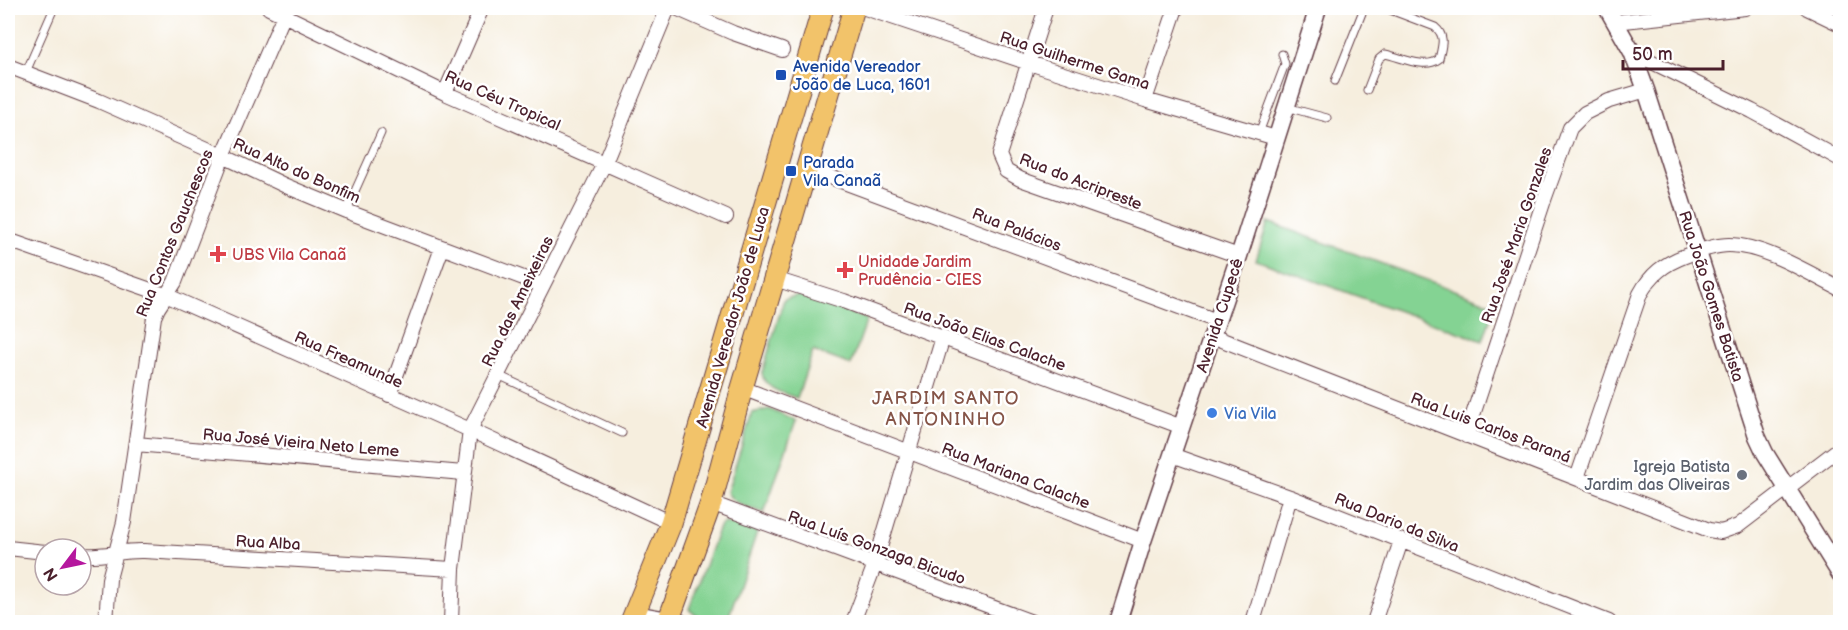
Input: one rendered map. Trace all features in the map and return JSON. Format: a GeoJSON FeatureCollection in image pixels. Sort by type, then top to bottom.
{"type":"FeatureCollection","features":[{"type":"Feature","properties":{"kind":"main road","name":"Avenida Vereador João de Luca"},"geometry":{"type":"LineString","coordinates":[[632,618],[671,523],[823,8]]}},
{"type":"Feature","properties":{"kind":"main road","name":"Avenida Vereador João de Luca"},"geometry":{"type":"LineString","coordinates":[[672,622],[711,503],[742,388],[854,8]]}},
{"type":"Feature","properties":{"kind":"street","name":"Rua Céu Tropical"},"geometry":{"type":"LineString","coordinates":[[269,8],[286,11],[445,93],[726,217]]}},
{"type":"Feature","properties":{"kind":"street"},"geometry":{"type":"LineString","coordinates":[[445,93],[482,8]]}},
{"type":"Feature","properties":{"kind":"street","name":"Rua das Ameixeiras"},"geometry":{"type":"LineString","coordinates":[[451,622],[453,569],[470,430],[604,164],[668,8]]}},
{"type":"Feature","properties":{"kind":"street"},"geometry":{"type":"LineString","coordinates":[[676,8],[734,33],[782,50]]}},
{"type":"Feature","properties":{"kind":"street","name":"Rua Guilherme Gama"},"geometry":{"type":"LineString","coordinates":[[865,8],[1145,100],[1276,138]]}},
{"type":"Feature","properties":{"kind":"street","name":"Rua do Acripreste"},"geometry":{"type":"LineString","coordinates":[[1046,8],[999,154],[1006,171],[1020,179],[1239,256]]}},
{"type":"Feature","properties":{"kind":"street"},"geometry":{"type":"LineString","coordinates":[[1145,100],[1176,8]]}},
{"type":"Feature","properties":{"kind":"street","name":"Avenida Cupecê"},"geometry":{"type":"LineString","coordinates":[[1118,622],[1318,8]]}},
{"type":"Feature","properties":{"kind":"street"},"geometry":{"type":"LineString","coordinates":[[1611,15],[1745,8]]}},
{"type":"Feature","properties":{"kind":"street"},"geometry":{"type":"LineString","coordinates":[[1807,8],[1840,24]]}},
{"type":"Feature","properties":{"kind":"street","name":"Rua Contos Gauchescos"},"geometry":{"type":"LineString","coordinates":[[106,622],[109,579],[124,522],[154,317],[175,282],[223,156],[286,11]]}},
{"type":"Feature","properties":{"kind":"street","name":"Rua João Gomes Batista"},"geometry":{"type":"LineString","coordinates":[[1611,15],[1632,52],[1646,90],[1757,436],[1765,453],[1840,574]]}},
{"type":"Feature","properties":{"kind":"street"},"geometry":{"type":"LineString","coordinates":[[1632,52],[1752,111],[1840,159]]}},
{"type":"Feature","properties":{"kind":"street","name":"Rua Alto do Bonfim"},"geometry":{"type":"LineString","coordinates":[[8,66],[99,101],[346,211],[542,285]]}},
{"type":"Feature","properties":{"kind":"street","name":"Rua José Maria Gonzales"},"geometry":{"type":"LineString","coordinates":[[1466,436],[1570,128],[1585,113],[1601,105],[1646,90]]}},
{"type":"Feature","properties":{"kind":"street","name":"Rua Palácios"},"geometry":{"type":"LineString","coordinates":[[806,168],[1215,329]]}},
{"type":"Feature","properties":{"kind":"street","name":"Rua Freamunde"},"geometry":{"type":"LineString","coordinates":[[8,240],[168,296],[470,430],[671,523]]}},
{"type":"Feature","properties":{"kind":"street"},"geometry":{"type":"LineString","coordinates":[[1576,478],[1640,294],[1647,281],[1658,269],[1697,251],[1728,245],[1750,247],[1774,256],[1840,289]]}},
{"type":"Feature","properties":{"kind":"street"},"geometry":{"type":"LineString","coordinates":[[389,395],[442,248]]}},
{"type":"Feature","properties":{"kind":"street","name":"Rua João Elias Calache"},"geometry":{"type":"LineString","coordinates":[[775,279],[844,301],[1182,427]]}},
{"type":"Feature","properties":{"kind":"street","name":"Rua Luis Carlos Paraná"},"geometry":{"type":"LineString","coordinates":[[1215,329],[1466,436],[1709,530],[1721,532],[1738,526],[1840,448]]}},
{"type":"Feature","properties":{"kind":"street"},"geometry":{"type":"LineString","coordinates":[[853,622],[875,564],[943,338]]}},
{"type":"Feature","properties":{"kind":"street","name":"Rua Mariana Calache"},"geometry":{"type":"LineString","coordinates":[[742,388],[1143,541]]}},
{"type":"Feature","properties":{"kind":"street","name":"Rua José Vieira Neto Leme"},"geometry":{"type":"LineString","coordinates":[[136,444],[463,473]]}},
{"type":"Feature","properties":{"kind":"street","name":"Rua Dario da Silva"},"geometry":{"type":"LineString","coordinates":[[1172,455],[1290,497],[1609,622]]}},
{"type":"Feature","properties":{"kind":"street"},"geometry":{"type":"LineString","coordinates":[[1253,622],[1290,497]]}},
{"type":"Feature","properties":{"kind":"street","name":"Rua Luís Gonzaga Bicudo"},"geometry":{"type":"LineString","coordinates":[[711,503],[1032,622]]}},
{"type":"Feature","properties":{"kind":"street"},"geometry":{"type":"LineString","coordinates":[[1374,622],[1401,541]]}},
{"type":"Feature","properties":{"kind":"street"},"geometry":{"type":"LineString","coordinates":[[8,548],[33,551]]}},
{"type":"Feature","properties":{"kind":"street","name":"Rua Alba"},"geometry":{"type":"LineString","coordinates":[[93,556],[144,551],[453,569]]}},
{"type":"Feature","properties":{"kind":"street"},"geometry":{"type":"LineString","coordinates":[[632,618],[672,622]]}},
{"type":"Feature","properties":{"kind":"lane"},"geometry":{"type":"LineString","coordinates":[[26,72],[54,8]]}},
{"type":"Feature","properties":{"kind":"lane"},"geometry":{"type":"LineString","coordinates":[[1335,81],[1364,8]]}},
{"type":"Feature","properties":{"kind":"lane"},"geometry":{"type":"LineString","coordinates":[[1367,90],[1379,59],[1385,54],[1426,64],[1434,63],[1439,59],[1443,38],[1435,27],[1385,8]]}},
{"type":"Feature","properties":{"kind":"lane"},"geometry":{"type":"LineString","coordinates":[[1259,133],[1285,64],[1282,54]]}},
{"type":"Feature","properties":{"kind":"lane"},"geometry":{"type":"LineString","coordinates":[[1286,106],[1327,118]]}},
{"type":"Feature","properties":{"kind":"lane"},"geometry":{"type":"LineString","coordinates":[[346,211],[381,133]]}},
{"type":"Feature","properties":{"kind":"lane"},"geometry":{"type":"LineString","coordinates":[[498,375],[622,433]]}},
{"type":"Feature","properties":{"kind":"green space"},"geometry":{"type":"Polygon","coordinates":[[[1268,222],[1495,305],[1483,341],[1256,260],[1268,222]]]}},
{"type":"Feature","properties":{"kind":"green space"},"geometry":{"type":"Polygon","coordinates":[[[799,295],[867,319],[851,365],[813,351],[797,398],[770,387],[762,373],[784,299],[799,295]]]}},
{"type":"Feature","properties":{"kind":"green space"},"geometry":{"type":"Polygon","coordinates":[[[769,409],[796,421],[764,513],[738,503],[727,492],[752,413],[769,409]]]}},
{"type":"Feature","properties":{"kind":"green space"},"geometry":{"type":"Polygon","coordinates":[[[723,523],[735,524],[757,532],[727,622],[702,618],[689,609],[719,527],[723,523]]]}},
{"type":"Feature","properties":{"kind":"place","name":"Avenida Vereador João de Luca, 1601"},"geometry":{"type":"Point","coordinates":[781,75]}},
{"type":"Feature","properties":{"kind":"place","name":"Parada Vila Canaã"},"geometry":{"type":"Point","coordinates":[791,171]}},
{"type":"Feature","properties":{"kind":"place","name":"UBS Vila Canaã"},"geometry":{"type":"Point","coordinates":[218,254]}},
{"type":"Feature","properties":{"kind":"place","name":"Unidade Jardim Prudência - CIES"},"geometry":{"type":"Point","coordinates":[845,270]}},
{"type":"Feature","properties":{"kind":"place","name":"Via Vila"},"geometry":{"type":"Point","coordinates":[1212,413]}},
{"type":"Feature","properties":{"kind":"place","name":"Igreja Batista Jardim das Oliveiras"},"geometry":{"type":"Point","coordinates":[1742,475]}},
{"type":"Feature","properties":{"kind":"district","name":"JARDIM SANTO ANTONINHO"},"geometry":{"type":"Point","coordinates":[946,408]}}]}
